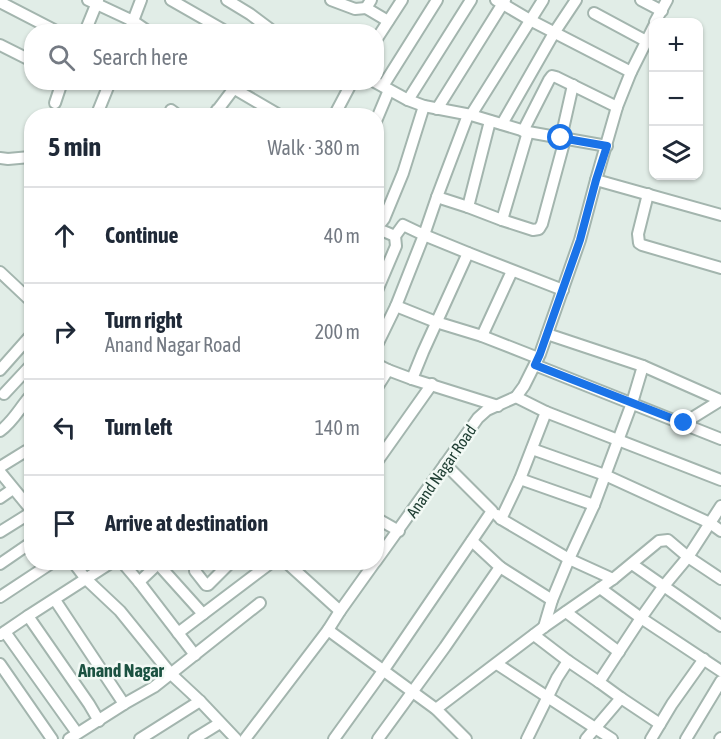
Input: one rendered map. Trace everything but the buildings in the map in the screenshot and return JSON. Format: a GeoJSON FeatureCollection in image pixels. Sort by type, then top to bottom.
{"type":"FeatureCollection","features":[{"type":"Feature","properties":{"kind":"street"},"geometry":{"type":"LineString","coordinates":[[132,24],[141,0]]}},
{"type":"Feature","properties":{"kind":"street"},"geometry":{"type":"LineString","coordinates":[[171,0],[213,24]]}},
{"type":"Feature","properties":{"kind":"street"},"geometry":{"type":"LineString","coordinates":[[227,0],[264,24]]}},
{"type":"Feature","properties":{"kind":"street"},"geometry":{"type":"LineString","coordinates":[[331,0],[355,9],[368,4],[388,21]]}},
{"type":"Feature","properties":{"kind":"street"},"geometry":{"type":"LineString","coordinates":[[384,27],[402,0]]}},
{"type":"Feature","properties":{"kind":"street"},"geometry":{"type":"LineString","coordinates":[[384,83],[437,0]]}},
{"type":"Feature","properties":{"kind":"street"},"geometry":{"type":"LineString","coordinates":[[408,100],[471,0]]}},
{"type":"Feature","properties":{"kind":"street"},"geometry":{"type":"LineString","coordinates":[[384,331],[396,306],[470,115],[543,0]]}},
{"type":"Feature","properties":{"kind":"street"},"geometry":{"type":"LineString","coordinates":[[502,124],[554,33],[576,0]]}},
{"type":"Feature","properties":{"kind":"street"},"geometry":{"type":"LineString","coordinates":[[641,0],[662,10]]}},
{"type":"Feature","properties":{"kind":"street"},"geometry":{"type":"LineString","coordinates":[[657,18],[667,0]]}},
{"type":"Feature","properties":{"kind":"street"},"geometry":{"type":"LineString","coordinates":[[88,24],[94,1],[128,24]]}},
{"type":"Feature","properties":{"kind":"street"},"geometry":{"type":"LineString","coordinates":[[437,109],[501,1],[530,20],[631,72]]}},
{"type":"Feature","properties":{"kind":"street"},"geometry":{"type":"LineString","coordinates":[[0,2],[43,24]]}},
{"type":"Feature","properties":{"kind":"street"},"geometry":{"type":"LineString","coordinates":[[594,13],[646,41]]}},
{"type":"Feature","properties":{"kind":"street"},"geometry":{"type":"LineString","coordinates":[[649,35],[631,72],[618,107],[580,240],[537,362],[516,398],[546,412],[721,480]]}},
{"type":"Feature","properties":{"kind":"street"},"geometry":{"type":"LineString","coordinates":[[0,45],[24,57]]}},
{"type":"Feature","properties":{"kind":"street"},"geometry":{"type":"LineString","coordinates":[[502,219],[526,132],[552,76],[618,107]]}},
{"type":"Feature","properties":{"kind":"street"},"geometry":{"type":"LineString","coordinates":[[437,197],[533,230],[539,229],[563,138],[573,85]]}},
{"type":"Feature","properties":{"kind":"street"},"geometry":{"type":"LineString","coordinates":[[384,87],[424,106],[470,115],[526,132],[607,146]]}},
{"type":"Feature","properties":{"kind":"street"},"geometry":{"type":"LineString","coordinates":[[54,103],[59,90]]}},
{"type":"Feature","properties":{"kind":"street"},"geometry":{"type":"LineString","coordinates":[[99,108],[107,90]]}},
{"type":"Feature","properties":{"kind":"street"},"geometry":{"type":"LineString","coordinates":[[219,108],[231,90]]}},
{"type":"Feature","properties":{"kind":"street"},"geometry":{"type":"LineString","coordinates":[[242,90],[269,108]]}},
{"type":"Feature","properties":{"kind":"street"},"geometry":{"type":"LineString","coordinates":[[338,108],[348,90]]}},
{"type":"Feature","properties":{"kind":"street"},"geometry":{"type":"LineString","coordinates":[[378,108],[381,90]]}},
{"type":"Feature","properties":{"kind":"street"},"geometry":{"type":"LineString","coordinates":[[384,219],[403,172],[424,106]]}},
{"type":"Feature","properties":{"kind":"street"},"geometry":{"type":"LineString","coordinates":[[468,207],[490,121]]}},
{"type":"Feature","properties":{"kind":"street"},"geometry":{"type":"LineString","coordinates":[[0,158],[24,158]]}},
{"type":"Feature","properties":{"kind":"street"},"geometry":{"type":"LineString","coordinates":[[596,180],[721,215]]}},
{"type":"Feature","properties":{"kind":"street"},"geometry":{"type":"LineString","coordinates":[[648,195],[639,243],[721,268]]}},
{"type":"Feature","properties":{"kind":"street"},"geometry":{"type":"LineString","coordinates":[[384,265],[396,246],[395,236],[403,225],[468,254],[562,290]]}},
{"type":"Feature","properties":{"kind":"street"},"geometry":{"type":"LineString","coordinates":[[384,231],[395,236]]}},
{"type":"Feature","properties":{"kind":"street"},"geometry":{"type":"LineString","coordinates":[[412,379],[468,254]]}},
{"type":"Feature","properties":{"kind":"street"},"geometry":{"type":"LineString","coordinates":[[482,336],[512,271]]}},
{"type":"Feature","properties":{"kind":"street"},"geometry":{"type":"LineString","coordinates":[[0,272],[24,294]]}},
{"type":"Feature","properties":{"kind":"street"},"geometry":{"type":"LineString","coordinates":[[396,306],[436,322],[482,336],[632,403],[721,439]]}},
{"type":"Feature","properties":{"kind":"street"},"geometry":{"type":"LineString","coordinates":[[547,334],[643,366],[721,400]]}},
{"type":"Feature","properties":{"kind":"street"},"geometry":{"type":"LineString","coordinates":[[0,370],[24,343]]}},
{"type":"Feature","properties":{"kind":"street"},"geometry":{"type":"LineString","coordinates":[[544,627],[568,559],[594,505],[632,403],[643,366]]}},
{"type":"Feature","properties":{"kind":"street"},"geometry":{"type":"LineString","coordinates":[[384,368],[498,406]]}},
{"type":"Feature","properties":{"kind":"street"},"geometry":{"type":"LineString","coordinates":[[384,376],[388,370]]}},
{"type":"Feature","properties":{"kind":"street"},"geometry":{"type":"LineString","coordinates":[[3,394],[24,372]]}},
{"type":"Feature","properties":{"kind":"street"},"geometry":{"type":"LineString","coordinates":[[384,452],[432,384]]}},
{"type":"Feature","properties":{"kind":"street","name":"Anand Nagar Road"},"geometry":{"type":"LineString","coordinates":[[384,551],[478,418],[487,410],[516,398]]}},
{"type":"Feature","properties":{"kind":"street"},"geometry":{"type":"LineString","coordinates":[[684,423],[721,400]]}},
{"type":"Feature","properties":{"kind":"street"},"geometry":{"type":"LineString","coordinates":[[0,431],[11,423],[24,403]]}},
{"type":"Feature","properties":{"kind":"street"},"geometry":{"type":"LineString","coordinates":[[501,519],[546,412]]}},
{"type":"Feature","properties":{"kind":"street"},"geometry":{"type":"LineString","coordinates":[[532,449],[605,475],[710,523],[721,531]]}},
{"type":"Feature","properties":{"kind":"street"},"geometry":{"type":"LineString","coordinates":[[24,456],[0,470],[24,502]]}},
{"type":"Feature","properties":{"kind":"street"},"geometry":{"type":"LineString","coordinates":[[445,464],[501,519],[568,559],[613,579]]}},
{"type":"Feature","properties":{"kind":"street"},"geometry":{"type":"LineString","coordinates":[[520,478],[594,505]]}},
{"type":"Feature","properties":{"kind":"street"},"geometry":{"type":"LineString","coordinates":[[0,498],[13,489]]}},
{"type":"Feature","properties":{"kind":"street"},"geometry":{"type":"LineString","coordinates":[[599,682],[641,618],[688,556],[721,506]]}},
{"type":"Feature","properties":{"kind":"street"},"geometry":{"type":"LineString","coordinates":[[334,739],[492,511]]}},
{"type":"Feature","properties":{"kind":"street"},"geometry":{"type":"LineString","coordinates":[[0,532],[24,517]]}},
{"type":"Feature","properties":{"kind":"street"},"geometry":{"type":"LineString","coordinates":[[384,523],[399,531]]}},
{"type":"Feature","properties":{"kind":"street"},"geometry":{"type":"LineString","coordinates":[[436,709],[544,627],[613,579],[659,541],[668,540],[721,579]]}},
{"type":"Feature","properties":{"kind":"street"},"geometry":{"type":"LineString","coordinates":[[472,541],[500,567],[552,600]]}},
{"type":"Feature","properties":{"kind":"street"},"geometry":{"type":"LineString","coordinates":[[0,564],[24,548]]}},
{"type":"Feature","properties":{"kind":"street"},"geometry":{"type":"LineString","coordinates":[[632,564],[721,626]]}},
{"type":"Feature","properties":{"kind":"street"},"geometry":{"type":"LineString","coordinates":[[378,739],[500,567]]}},
{"type":"Feature","properties":{"kind":"street"},"geometry":{"type":"LineString","coordinates":[[0,597],[41,570]]}},
{"type":"Feature","properties":{"kind":"street"},"geometry":{"type":"LineString","coordinates":[[79,570],[120,611],[171,674],[236,739]]}},
{"type":"Feature","properties":{"kind":"street"},"geometry":{"type":"LineString","coordinates":[[100,570],[2,634],[73,736],[154,687],[260,603]]}},
{"type":"Feature","properties":{"kind":"street"},"geometry":{"type":"LineString","coordinates":[[129,570],[195,655]]}},
{"type":"Feature","properties":{"kind":"street"},"geometry":{"type":"LineString","coordinates":[[139,582],[152,570]]}},
{"type":"Feature","properties":{"kind":"street"},"geometry":{"type":"LineString","coordinates":[[165,570],[203,614]]}},
{"type":"Feature","properties":{"kind":"street"},"geometry":{"type":"LineString","coordinates":[[195,570],[206,585],[223,570]]}},
{"type":"Feature","properties":{"kind":"street"},"geometry":{"type":"LineString","coordinates":[[178,633],[261,570]]}},
{"type":"Feature","properties":{"kind":"street"},"geometry":{"type":"LineString","coordinates":[[302,570],[340,611]]}},
{"type":"Feature","properties":{"kind":"street","name":"Anand Nagar Road"},"geometry":{"type":"LineString","coordinates":[[251,737],[370,570]]}},
{"type":"Feature","properties":{"kind":"street"},"geometry":{"type":"LineString","coordinates":[[600,588],[721,671]]}},
{"type":"Feature","properties":{"kind":"street"},"geometry":{"type":"LineString","coordinates":[[55,600],[124,704]]}},
{"type":"Feature","properties":{"kind":"street"},"geometry":{"type":"LineString","coordinates":[[566,612],[619,652]]}},
{"type":"Feature","properties":{"kind":"street"},"geometry":{"type":"LineString","coordinates":[[28,616],[99,721]]}},
{"type":"Feature","properties":{"kind":"street"},"geometry":{"type":"LineString","coordinates":[[328,630],[436,709],[466,739]]}},
{"type":"Feature","properties":{"kind":"street"},"geometry":{"type":"LineString","coordinates":[[534,635],[660,724]]}},
{"type":"Feature","properties":{"kind":"street"},"geometry":{"type":"LineString","coordinates":[[651,739],[672,704],[704,659]]}},
{"type":"Feature","properties":{"kind":"street"},"geometry":{"type":"LineString","coordinates":[[527,739],[557,678],[568,661]]}},
{"type":"Feature","properties":{"kind":"street"},"geometry":{"type":"LineString","coordinates":[[0,664],[52,739]]}},
{"type":"Feature","properties":{"kind":"street"},"geometry":{"type":"LineString","coordinates":[[496,664],[612,739]]}},
{"type":"Feature","properties":{"kind":"street"},"geometry":{"type":"LineString","coordinates":[[686,739],[721,681]]}},
{"type":"Feature","properties":{"kind":"street"},"geometry":{"type":"LineString","coordinates":[[586,739],[621,698]]}},
{"type":"Feature","properties":{"kind":"street"},"geometry":{"type":"LineString","coordinates":[[140,739],[200,701]]}},
{"type":"Feature","properties":{"kind":"street"},"geometry":{"type":"LineString","coordinates":[[194,739],[220,723]]}},
{"type":"Feature","properties":{"kind":"district","name":"Anand Nagar"},"geometry":{"type":"Point","coordinates":[121,671]}},
{"type":"Feature","properties":{"kind":"route"},"geometry":{"type":"LineString","coordinates":[[561,138],[607,146],[580,240],[535,365],[684,423]]}}]}
